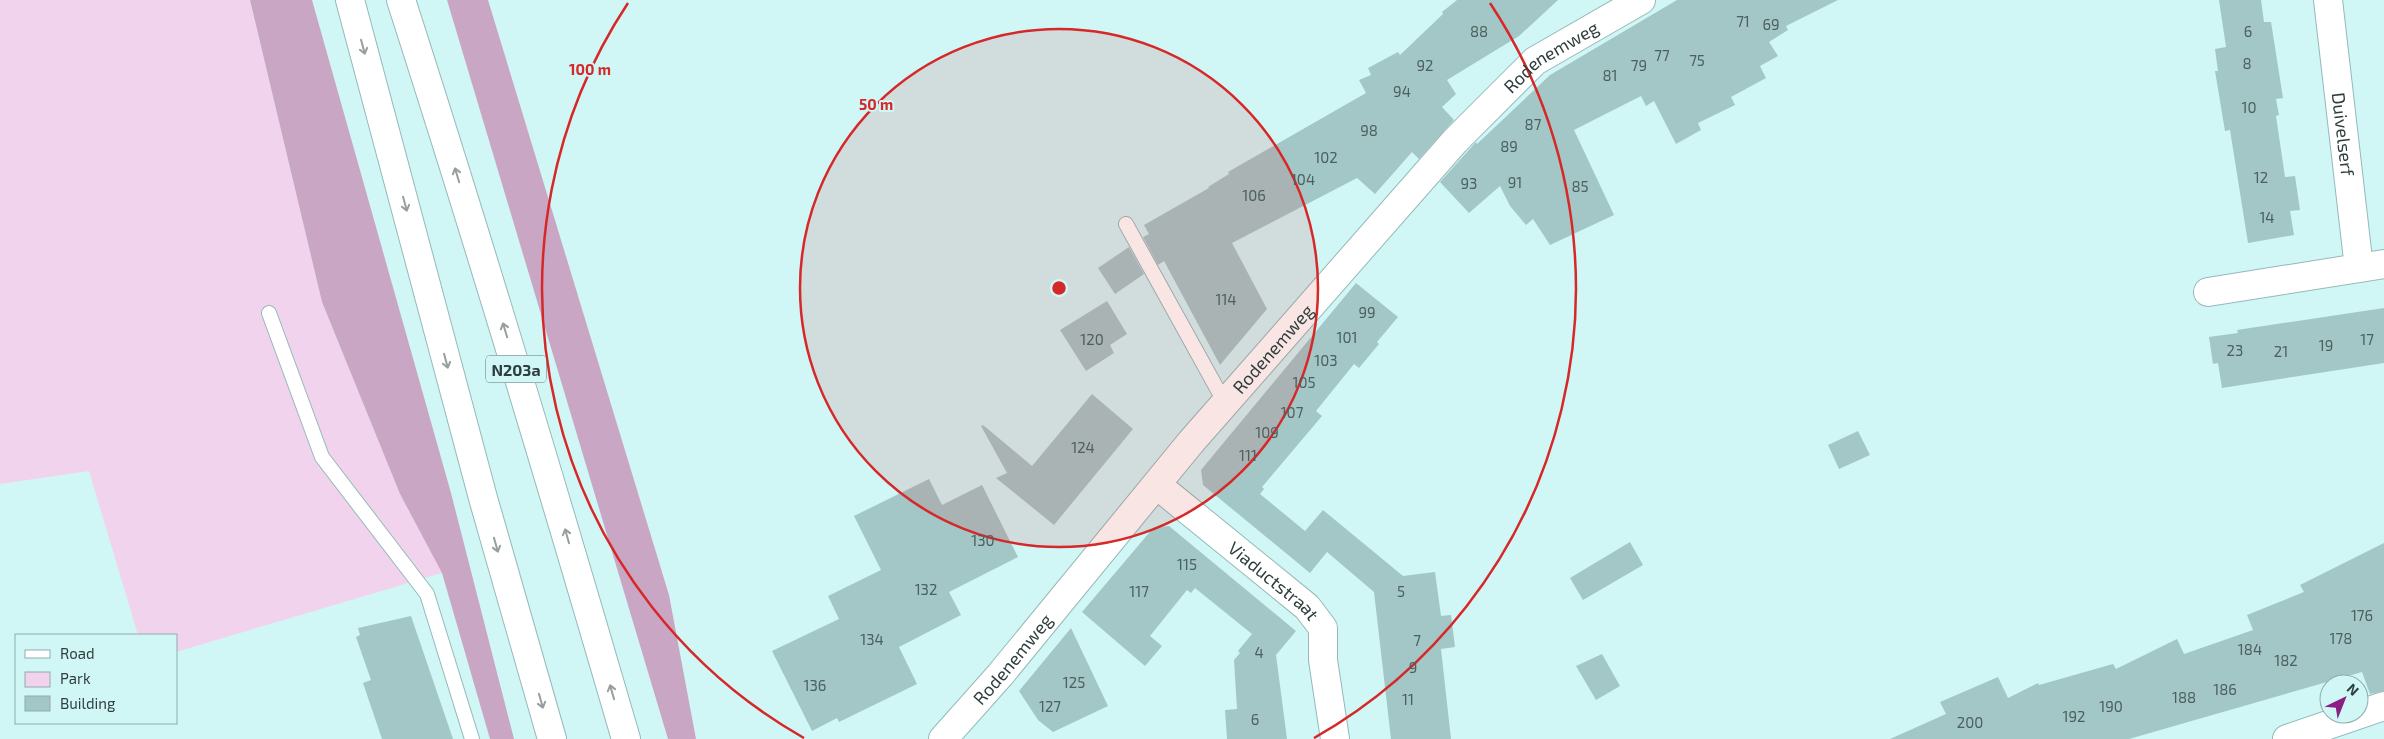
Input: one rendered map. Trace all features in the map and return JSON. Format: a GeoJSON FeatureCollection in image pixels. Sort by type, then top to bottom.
{"type":"FeatureCollection","features":[{"type":"Feature","properties":{"kind":"main road"},"geometry":{"type":"LineString","coordinates":[[350,0],[482,498],[552,739]]}},
{"type":"Feature","properties":{"kind":"main road","name":"N203a"},"geometry":{"type":"LineString","coordinates":[[401,0],[452,159],[558,506],[626,739]]}},
{"type":"Feature","properties":{"kind":"main road","name":"Rodenemweg"},"geometry":{"type":"LineString","coordinates":[[943,739],[1000,675],[1225,403],[1455,141],[1536,60],[1642,0]]}},
{"type":"Feature","properties":{"kind":"main road","name":"Duivelserf"},"geometry":{"type":"LineString","coordinates":[[2208,292],[2371,266],[2328,0]]}},
{"type":"Feature","properties":{"kind":"main road","name":"Viaductstraat"},"geometry":{"type":"LineString","coordinates":[[1157,485],[1307,607],[1323,628],[1323,660],[1335,739]]}},
{"type":"Feature","properties":{"kind":"main road"},"geometry":{"type":"LineString","coordinates":[[2288,739],[2384,706]]}},
{"type":"Feature","properties":{"kind":"lane"},"geometry":{"type":"LineString","coordinates":[[1126,224],[1225,403]]}},
{"type":"Feature","properties":{"kind":"lane"},"geometry":{"type":"LineString","coordinates":[[269,313],[322,457],[427,594],[472,739]]}},
{"type":"Feature","properties":{"kind":"green space"},"geometry":{"type":"Polygon","coordinates":[[[0,0],[250,0],[322,302],[400,494],[442,573],[178,651],[178,634],[138,634],[89,471],[0,484],[0,0]]]}},
{"type":"Feature","properties":{"kind":"shaded area"},"geometry":{"type":"Polygon","coordinates":[[[250,0],[312,0],[451,493],[514,739],[490,739],[442,573],[400,494],[322,302],[250,0]]]}},
{"type":"Feature","properties":{"kind":"shaded area"},"geometry":{"type":"Polygon","coordinates":[[[447,0],[488,0],[669,595],[696,739],[668,739],[447,0]]]}},
{"type":"Feature","properties":{"kind":"building"},"geometry":{"type":"Polygon","coordinates":[[[1457,0],[1558,0],[1519,36],[1447,80],[1456,94],[1442,107],[1454,120],[1419,159],[1412,152],[1375,194],[1357,178],[1232,243],[1267,309],[1220,365],[1164,261],[1158,265],[1143,237],[1149,234],[1144,225],[1209,188],[1229,174],[1228,172],[1366,93],[1359,80],[1371,75],[1368,68],[1398,52],[1400,55],[1443,14],[1442,12],[1457,0]]]}},
{"type":"Feature","properties":{"kind":"building"},"geometry":{"type":"Polygon","coordinates":[[[1677,0],[1838,0],[1786,26],[1788,30],[1769,42],[1778,56],[1760,66],[1766,78],[1731,97],[1735,105],[1698,123],[1701,130],[1676,144],[1654,101],[1646,106],[1641,96],[1574,130],[1614,215],[1550,245],[1533,219],[1526,225],[1510,206],[1500,186],[1469,213],[1440,182],[1476,142],[1477,144],[1550,75],[1677,0]]]}},
{"type":"Feature","properties":{"kind":"building"},"geometry":{"type":"Polygon","coordinates":[[[2219,0],[2261,0],[2264,22],[2271,22],[2283,98],[2276,99],[2279,115],[2276,116],[2285,177],[2295,176],[2300,210],[2290,211],[2294,235],[2248,243],[2230,130],[2225,131],[2215,71],[2218,71],[2215,49],[2226,47],[2219,0]]]}},
{"type":"Feature","properties":{"kind":"building"},"geometry":{"type":"Polygon","coordinates":[[[1129,247],[1144,274],[1115,294],[1098,268],[1129,247]]]}},
{"type":"Feature","properties":{"kind":"building"},"geometry":{"type":"Polygon","coordinates":[[[1356,283],[1398,317],[1359,368],[1354,364],[1316,411],[1322,416],[1262,487],[1264,489],[1260,494],[1305,531],[1323,510],[1403,576],[1435,572],[1441,616],[1451,615],[1455,647],[1441,649],[1451,739],[1391,739],[1374,592],[1327,552],[1310,573],[1203,485],[1201,470],[1356,283]]]}},
{"type":"Feature","properties":{"kind":"building"},"geometry":{"type":"Polygon","coordinates":[[[1107,301],[1127,334],[1110,345],[1114,353],[1086,371],[1060,330],[1107,301]]]}},
{"type":"Feature","properties":{"kind":"building"},"geometry":{"type":"Polygon","coordinates":[[[2384,308],[2384,363],[2222,388],[2218,363],[2213,364],[2209,337],[2238,333],[2237,330],[2384,308]]]}},
{"type":"Feature","properties":{"kind":"building"},"geometry":{"type":"Polygon","coordinates":[[[1092,394],[1133,429],[1054,525],[996,478],[1007,473],[981,426],[983,425],[1032,466],[1092,394]]]}},
{"type":"Feature","properties":{"kind":"building"},"geometry":{"type":"Polygon","coordinates":[[[1858,431],[1870,455],[1839,469],[1828,445],[1858,431]]]}},
{"type":"Feature","properties":{"kind":"building"},"geometry":{"type":"Polygon","coordinates":[[[929,479],[942,505],[982,485],[1018,557],[949,592],[961,615],[899,647],[917,684],[839,722],[837,718],[812,731],[772,651],[839,619],[828,596],[881,570],[854,516],[929,479]]]}},
{"type":"Feature","properties":{"kind":"building"},"geometry":{"type":"Polygon","coordinates":[[[1169,526],[1296,631],[1276,655],[1287,739],[1227,739],[1225,710],[1237,709],[1234,660],[1240,653],[1238,651],[1252,634],[1195,588],[1191,593],[1187,590],[1150,636],[1162,646],[1145,666],[1082,612],[1154,527],[1169,526]]]}},
{"type":"Feature","properties":{"kind":"building"},"geometry":{"type":"Polygon","coordinates":[[[1630,542],[1643,565],[1583,600],[1570,578],[1630,542]]]}},
{"type":"Feature","properties":{"kind":"building"},"geometry":{"type":"Polygon","coordinates":[[[2384,543],[2384,691],[2370,694],[2369,674],[2363,674],[2362,672],[2355,674],[2319,674],[2319,684],[2129,739],[1890,739],[1946,714],[1940,702],[1998,677],[2008,698],[2038,683],[2039,685],[2113,664],[2116,669],[2177,639],[2184,654],[2253,630],[2247,615],[2304,592],[2300,585],[2384,543]]]}},
{"type":"Feature","properties":{"kind":"building"},"geometry":{"type":"Polygon","coordinates":[[[411,616],[453,739],[382,739],[363,683],[371,680],[356,637],[360,635],[358,628],[411,616]]]}},
{"type":"Feature","properties":{"kind":"building"},"geometry":{"type":"Polygon","coordinates":[[[1071,628],[1108,706],[1053,732],[1038,720],[1019,691],[1071,628]]]}},
{"type":"Feature","properties":{"kind":"building"},"geometry":{"type":"Polygon","coordinates":[[[1602,654],[1620,686],[1596,700],[1576,666],[1602,654]]]}}]}
